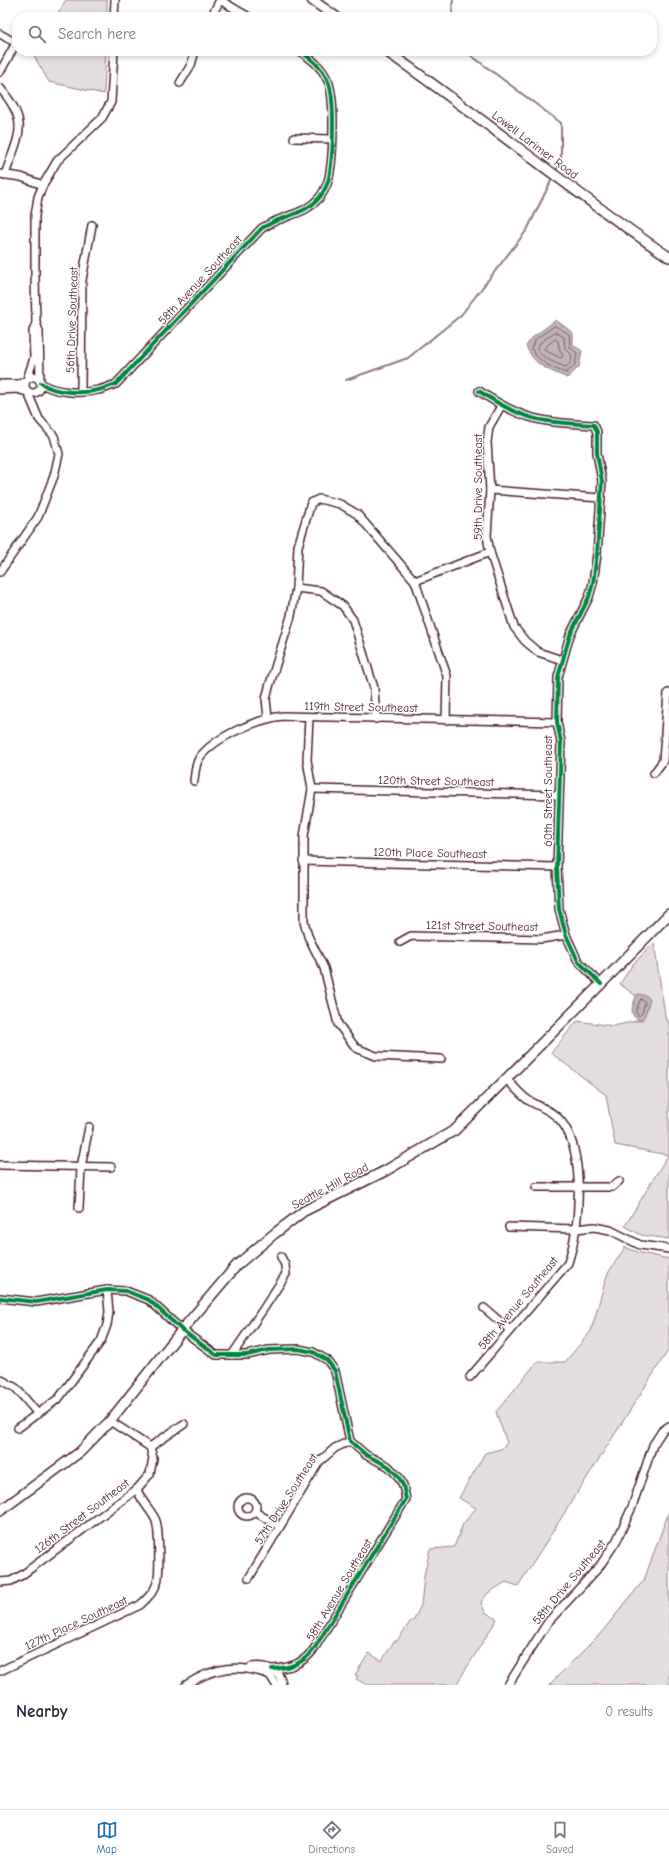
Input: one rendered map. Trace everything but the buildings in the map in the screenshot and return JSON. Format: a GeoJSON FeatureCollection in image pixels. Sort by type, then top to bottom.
{"type":"FeatureCollection","features":[{"type":"Feature","properties":{"kind":"main road"},"geometry":{"type":"LineString","coordinates":[[312,0],[329,12]]}},
{"type":"Feature","properties":{"kind":"main road","name":"Lowell Larimer Road"},"geometry":{"type":"LineString","coordinates":[[393,56],[494,128],[611,218],[669,257]]}},
{"type":"Feature","properties":{"kind":"main road","name":"Seattle Hill Road"},"geometry":{"type":"LineString","coordinates":[[0,1511],[80,1452],[110,1421],[182,1330],[238,1265],[304,1211],[385,1171],[454,1130],[602,984],[669,914]]}},
{"type":"Feature","properties":{"kind":"street"},"geometry":{"type":"LineString","coordinates":[[114,12],[115,0]]}},
{"type":"Feature","properties":{"kind":"street"},"geometry":{"type":"LineString","coordinates":[[214,12],[220,0],[240,12]]}},
{"type":"Feature","properties":{"kind":"street"},"geometry":{"type":"LineString","coordinates":[[0,34],[12,41]]}},
{"type":"Feature","properties":{"kind":"street"},"geometry":{"type":"LineString","coordinates":[[0,72],[12,50]]}},
{"type":"Feature","properties":{"kind":"street"},"geometry":{"type":"LineString","coordinates":[[35,407],[40,382],[39,331],[36,323],[35,216],[38,197],[57,161],[102,118],[111,102],[114,56]]}},
{"type":"Feature","properties":{"kind":"street"},"geometry":{"type":"LineString","coordinates":[[180,83],[191,65],[194,56]]}},
{"type":"Feature","properties":{"kind":"street","name":"58th Avenue Southeast"},"geometry":{"type":"LineString","coordinates":[[38,392],[49,393],[56,391],[98,390],[116,384],[262,228],[280,219],[302,212],[321,196],[327,184],[331,166],[333,99],[328,79],[313,60],[307,56]]}},
{"type":"Feature","properties":{"kind":"street"},"geometry":{"type":"LineString","coordinates":[[0,88],[19,116],[19,137],[3,175],[21,177],[43,185]]}},
{"type":"Feature","properties":{"kind":"street"},"geometry":{"type":"LineString","coordinates":[[294,138],[332,137]]}},
{"type":"Feature","properties":{"kind":"street","name":"56th Drive Southeast"},"geometry":{"type":"LineString","coordinates":[[81,391],[82,280],[92,226]]}},
{"type":"Feature","properties":{"kind":"street"},"geometry":{"type":"LineString","coordinates":[[0,572],[38,517],[54,476],[59,454],[54,436],[39,419],[35,407],[24,386],[34,358],[33,331],[36,323]]}},
{"type":"Feature","properties":{"kind":"street"},"geometry":{"type":"LineString","coordinates":[[0,384],[19,384],[26,380],[36,378],[40,382]]}},
{"type":"Feature","properties":{"kind":"street","name":"58th Avenue Southeast"},"geometry":{"type":"LineString","coordinates":[[40,382],[56,391]]}},
{"type":"Feature","properties":{"kind":"street"},"geometry":{"type":"LineString","coordinates":[[0,390],[17,390],[34,394],[38,392]]}},
{"type":"Feature","properties":{"kind":"street"},"geometry":{"type":"LineString","coordinates":[[479,391],[501,406]]}},
{"type":"Feature","properties":{"kind":"street","name":"60th Street Southeast"},"geometry":{"type":"LineString","coordinates":[[501,406],[537,420],[594,425],[597,432],[597,453],[602,482],[593,584],[589,597],[570,635],[558,677],[557,722],[561,742],[557,867],[559,908],[566,935],[578,961],[602,984]]}},
{"type":"Feature","properties":{"kind":"street","name":"59th Drive Southeast"},"geometry":{"type":"LineString","coordinates":[[501,406],[489,427],[487,442],[490,490],[487,536],[490,552],[514,627],[524,642],[538,652],[562,660]]}},
{"type":"Feature","properties":{"kind":"street"},"geometry":{"type":"LineString","coordinates":[[490,490],[601,498]]}},
{"type":"Feature","properties":{"kind":"street"},"geometry":{"type":"LineString","coordinates":[[268,718],[266,699],[291,616],[296,588],[298,546],[311,503],[319,499],[340,504],[357,514],[415,581],[447,676],[446,720]]}},
{"type":"Feature","properties":{"kind":"street"},"geometry":{"type":"LineString","coordinates":[[415,581],[490,552]]}},
{"type":"Feature","properties":{"kind":"street"},"geometry":{"type":"LineString","coordinates":[[296,588],[321,591],[343,606],[353,620],[374,688],[376,719]]}},
{"type":"Feature","properties":{"kind":"street"},"geometry":{"type":"LineString","coordinates":[[654,774],[663,761],[668,710],[668,693]]}},
{"type":"Feature","properties":{"kind":"street","name":"119th Street Southeast"},"geometry":{"type":"LineString","coordinates":[[194,781],[195,770],[199,758],[210,746],[235,732],[268,718],[283,716],[557,722]]}},
{"type":"Feature","properties":{"kind":"street"},"geometry":{"type":"LineString","coordinates":[[309,717],[308,760],[312,789],[304,836],[304,922],[308,936],[324,968],[338,1024],[356,1048],[376,1056],[441,1059]]}},
{"type":"Feature","properties":{"kind":"street","name":"120th Street Southeast"},"geometry":{"type":"LineString","coordinates":[[312,789],[559,795]]}},
{"type":"Feature","properties":{"kind":"street","name":"120th Place Southeast"},"geometry":{"type":"LineString","coordinates":[[303,861],[557,867]]}},
{"type":"Feature","properties":{"kind":"street","name":"121st Street Southeast"},"geometry":{"type":"LineString","coordinates":[[400,942],[411,936],[540,938],[566,935]]}},
{"type":"Feature","properties":{"kind":"street","name":"58th Avenue Southeast"},"geometry":{"type":"LineString","coordinates":[[470,1377],[568,1263],[574,1245],[576,1229],[576,1158],[570,1136],[560,1120],[545,1108],[527,1099],[506,1079]]}},
{"type":"Feature","properties":{"kind":"street"},"geometry":{"type":"LineString","coordinates":[[79,1208],[81,1167],[89,1127]]}},
{"type":"Feature","properties":{"kind":"street"},"geometry":{"type":"LineString","coordinates":[[0,1165],[111,1168]]}},
{"type":"Feature","properties":{"kind":"street"},"geometry":{"type":"LineString","coordinates":[[536,1187],[612,1187],[619,1181]]}},
{"type":"Feature","properties":{"kind":"street"},"geometry":{"type":"LineString","coordinates":[[508,1227],[576,1229],[594,1227],[610,1230],[640,1245],[669,1249]]}},
{"type":"Feature","properties":{"kind":"street"},"geometry":{"type":"LineString","coordinates":[[232,1355],[286,1274],[286,1265],[282,1257]]}},
{"type":"Feature","properties":{"kind":"street"},"geometry":{"type":"LineString","coordinates":[[18,1428],[58,1398],[101,1341],[107,1326],[109,1312],[107,1290]]}},
{"type":"Feature","properties":{"kind":"street"},"geometry":{"type":"LineString","coordinates":[[0,1298],[36,1302],[107,1290],[126,1291],[149,1300],[182,1330],[216,1355],[248,1354],[269,1350],[298,1349],[313,1352],[327,1360],[335,1371],[350,1441]]}},
{"type":"Feature","properties":{"kind":"street"},"geometry":{"type":"LineString","coordinates":[[484,1308],[510,1330]]}},
{"type":"Feature","properties":{"kind":"street"},"geometry":{"type":"LineString","coordinates":[[0,1379],[16,1388],[38,1414]]}},
{"type":"Feature","properties":{"kind":"street"},"geometry":{"type":"LineString","coordinates":[[110,1421],[150,1448],[184,1424]]}},
{"type":"Feature","properties":{"kind":"street","name":"58th Drive Southeast"},"geometry":{"type":"LineString","coordinates":[[508,1685],[548,1622],[599,1567],[617,1540],[632,1507],[653,1444],[662,1431],[669,1426]]}},
{"type":"Feature","properties":{"kind":"street","name":"58th Avenue Southeast"},"geometry":{"type":"LineString","coordinates":[[186,1685],[201,1676],[218,1670],[256,1666],[272,1669],[298,1665],[307,1659],[314,1649],[406,1499],[403,1485],[398,1476],[388,1466],[366,1455],[350,1441]]}},
{"type":"Feature","properties":{"kind":"street","name":"57th Drive Southeast"},"geometry":{"type":"LineString","coordinates":[[249,1578],[319,1462],[335,1448],[350,1441]]}},
{"type":"Feature","properties":{"kind":"street","name":"126th Street Southeast"},"geometry":{"type":"LineString","coordinates":[[0,1582],[12,1580],[22,1576],[137,1489],[150,1474],[153,1458],[150,1448]]}},
{"type":"Feature","properties":{"kind":"street","name":"127th Place Southeast"},"geometry":{"type":"LineString","coordinates":[[0,1671],[140,1606],[151,1594],[157,1583],[158,1536],[156,1520],[139,1497],[137,1489]]}},
{"type":"Feature","properties":{"kind":"street"},"geometry":{"type":"LineString","coordinates":[[255,1512],[279,1526]]}},
{"type":"Feature","properties":{"kind":"street"},"geometry":{"type":"LineString","coordinates":[[247,1668],[270,1675],[276,1685]]}},
{"type":"Feature","properties":{"kind":"street"},"geometry":{"type":"LineString","coordinates":[[272,1669],[277,1673],[282,1685]]}},
{"type":"Feature","properties":{"kind":"shaded area"},"geometry":{"type":"Polygon","coordinates":[[[66,0],[107,0],[107,12],[59,12],[66,0]]]}},
{"type":"Feature","properties":{"kind":"shaded area"},"geometry":{"type":"Polygon","coordinates":[[[34,56],[106,56],[104,94],[49,82],[34,56]]]}},
{"type":"Feature","properties":{"kind":"shaded area"},"geometry":{"type":"Polygon","coordinates":[[[654,943],[666,1021],[669,1021],[669,1239],[641,1235],[625,1226],[668,1155],[615,1145],[606,1095],[551,1053],[577,1021],[613,1026],[642,1020],[638,994],[636,996],[620,984],[633,964],[654,943]]]}},
{"type":"Feature","properties":{"kind":"shaded area"},"geometry":{"type":"Polygon","coordinates":[[[625,1247],[637,1252],[669,1259],[669,1349],[518,1586],[506,1582],[488,1593],[481,1602],[485,1612],[497,1619],[456,1685],[367,1685],[356,1679],[358,1676],[355,1675],[369,1653],[382,1661],[394,1641],[397,1641],[410,1622],[414,1620],[421,1605],[424,1576],[430,1549],[454,1547],[463,1524],[476,1508],[459,1498],[485,1453],[501,1449],[507,1443],[496,1412],[537,1362],[565,1362],[591,1331],[607,1275],[625,1247]]]}},
{"type":"Feature","properties":{"kind":"shaded area"},"geometry":{"type":"Polygon","coordinates":[[[669,1511],[669,1685],[549,1685],[601,1633],[644,1580],[669,1511]]]}},
{"type":"Feature","properties":{"kind":"water"},"geometry":{"type":"Polygon","coordinates":[[[556,320],[573,333],[573,345],[582,351],[579,367],[567,378],[538,363],[526,346],[533,337],[556,320]]]}},
{"type":"Feature","properties":{"kind":"water"},"geometry":{"type":"Polygon","coordinates":[[[638,994],[647,996],[650,1000],[642,1020],[638,1020],[632,1012],[636,996],[638,994]]]}},
{"type":"Feature","properties":{"kind":"waterway"},"geometry":{"type":"LineString","coordinates":[[452,12],[453,0]]}},
{"type":"Feature","properties":{"kind":"waterway"},"geometry":{"type":"LineString","coordinates":[[472,56],[561,123],[561,161],[555,173]]}},
{"type":"Feature","properties":{"kind":"waterway"},"geometry":{"type":"LineString","coordinates":[[346,380],[408,358],[461,315],[527,230],[553,177]]}},
{"type":"Feature","properties":{"kind":"cycle path"},"geometry":{"type":"LineString","coordinates":[[41,383],[53,389],[68,392],[100,390],[116,384],[262,228],[306,209],[320,197],[328,182],[331,163],[333,139],[332,97],[330,87],[322,70],[307,56]]}},
{"type":"Feature","properties":{"kind":"cycle path"},"geometry":{"type":"LineString","coordinates":[[479,391],[508,409],[521,414],[546,421],[594,425],[597,432],[597,453],[602,481],[597,554],[593,583],[589,597],[570,635],[558,677],[557,722],[561,742],[557,867],[559,909],[566,935],[578,961],[601,984]]}},
{"type":"Feature","properties":{"kind":"cycle path"},"geometry":{"type":"LineString","coordinates":[[0,1298],[36,1302],[107,1290],[126,1291],[149,1300],[182,1330],[216,1355],[247,1355],[269,1350],[298,1349],[313,1352],[327,1360],[335,1371],[350,1441],[366,1455],[388,1466],[398,1476],[403,1485],[406,1499],[314,1649],[301,1662],[285,1668],[272,1669]]}}]}
